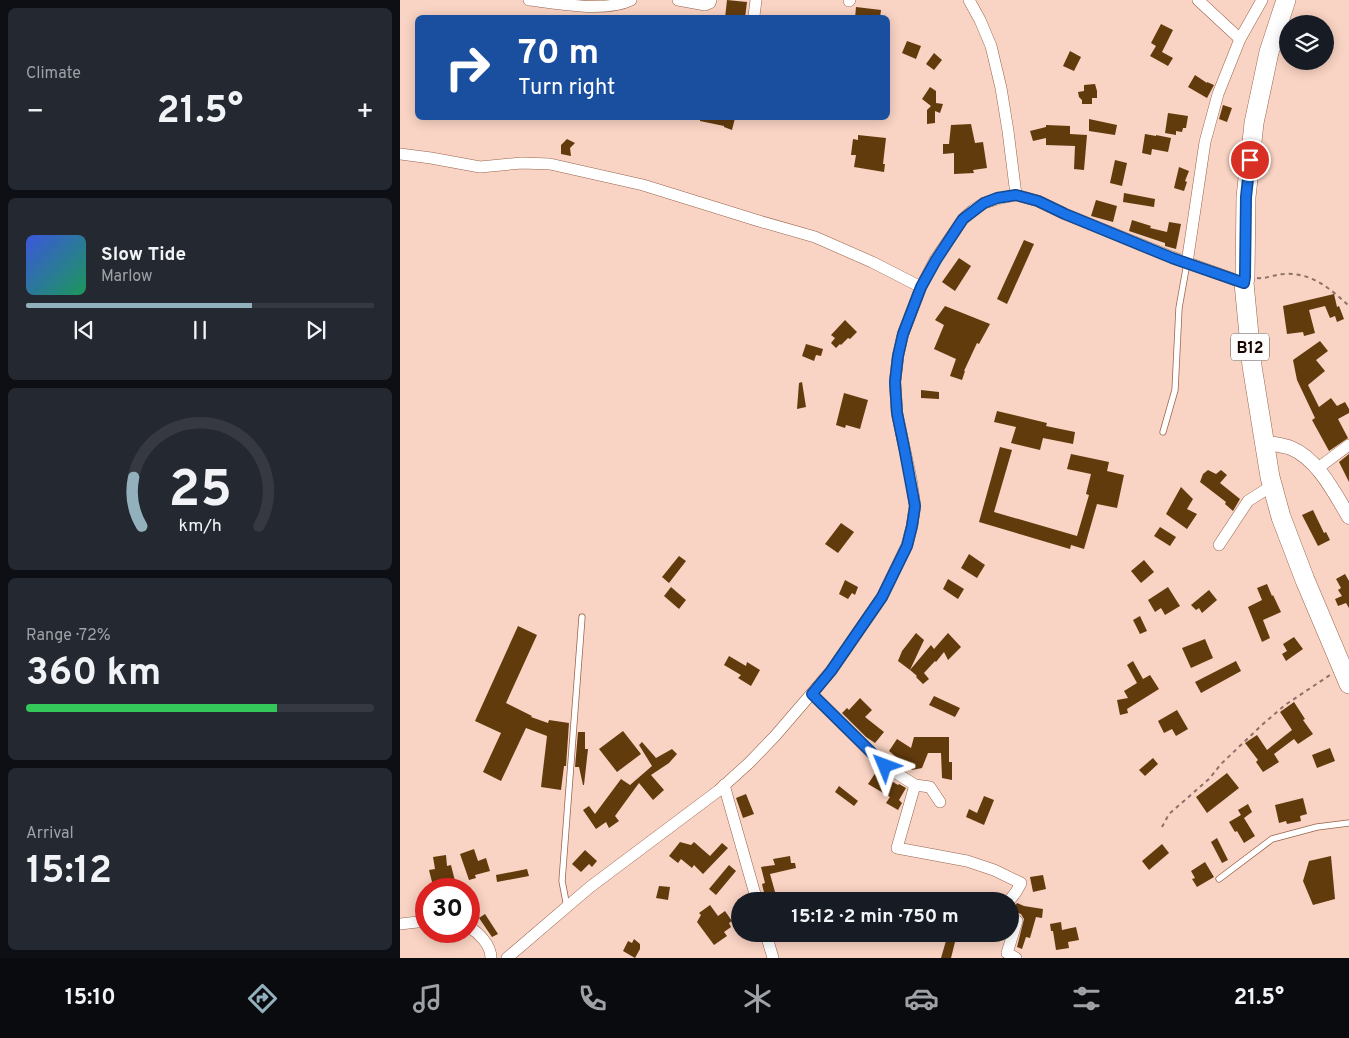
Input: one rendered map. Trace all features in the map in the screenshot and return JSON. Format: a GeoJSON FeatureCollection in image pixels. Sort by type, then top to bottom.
{"type":"FeatureCollection","features":[{"type":"Feature","properties":{"kind":"highway","name":"B12"},"geometry":{"type":"LineString","coordinates":[[1286,0],[1269,52],[1254,122],[1246,197],[1244,280],[1252,366],[1273,485],[1288,535],[1345,676]]}},
{"type":"Feature","properties":{"kind":"street"},"geometry":{"type":"LineString","coordinates":[[529,0],[575,6],[613,6],[632,0]]}},
{"type":"Feature","properties":{"kind":"street"},"geometry":{"type":"LineString","coordinates":[[678,0],[705,5],[710,3],[711,0]]}},
{"type":"Feature","properties":{"kind":"street"},"geometry":{"type":"LineString","coordinates":[[754,15],[756,0]]}},
{"type":"Feature","properties":{"kind":"street"},"geometry":{"type":"LineString","coordinates":[[970,0],[993,54],[1007,122],[1016,195]]}},
{"type":"Feature","properties":{"kind":"street"},"geometry":{"type":"LineString","coordinates":[[1198,0],[1240,39]]}},
{"type":"Feature","properties":{"kind":"street"},"geometry":{"type":"LineString","coordinates":[[1187,263],[1205,142],[1218,94],[1240,39],[1262,0]]}},
{"type":"Feature","properties":{"kind":"street"},"geometry":{"type":"LineString","coordinates":[[400,154],[480,167],[522,163],[550,164],[643,184],[815,237],[872,262],[921,287]]}},
{"type":"Feature","properties":{"kind":"street"},"geometry":{"type":"LineString","coordinates":[[507,958],[590,887],[724,785],[775,736],[831,671],[882,597],[907,546],[915,506],[897,413],[895,382],[898,356],[903,334],[921,287],[963,219],[984,203],[997,198],[1016,195],[1038,201],[1172,258],[1244,280]]}},
{"type":"Feature","properties":{"kind":"street"},"geometry":{"type":"LineString","coordinates":[[1264,442],[1291,448],[1318,468],[1349,517]]}},
{"type":"Feature","properties":{"kind":"street"},"geometry":{"type":"LineString","coordinates":[[1318,468],[1349,445]]}},
{"type":"Feature","properties":{"kind":"street"},"geometry":{"type":"LineString","coordinates":[[1219,545],[1248,501],[1273,485]]}},
{"type":"Feature","properties":{"kind":"street"},"geometry":{"type":"LineString","coordinates":[[812,694],[885,766],[915,785],[930,787],[940,802]]}},
{"type":"Feature","properties":{"kind":"street"},"geometry":{"type":"LineString","coordinates":[[724,785],[754,892]]}},
{"type":"Feature","properties":{"kind":"street"},"geometry":{"type":"LineString","coordinates":[[915,785],[897,848],[967,861],[994,870],[1021,883],[1016,892]]}},
{"type":"Feature","properties":{"kind":"street"},"geometry":{"type":"LineString","coordinates":[[400,924],[415,922]]}},
{"type":"Feature","properties":{"kind":"street"},"geometry":{"type":"LineString","coordinates":[[480,936],[491,954],[491,958]]}},
{"type":"Feature","properties":{"kind":"street"},"geometry":{"type":"LineString","coordinates":[[768,942],[773,958]]}},
{"type":"Feature","properties":{"kind":"street"},"geometry":{"type":"LineString","coordinates":[[1011,942],[1008,954],[1016,958]]}},
{"type":"Feature","properties":{"kind":"lane"},"geometry":{"type":"LineString","coordinates":[[1163,432],[1175,390],[1179,308],[1187,263]]}},
{"type":"Feature","properties":{"kind":"lane"},"geometry":{"type":"LineString","coordinates":[[567,907],[562,881],[582,617]]}},
{"type":"Feature","properties":{"kind":"lane"},"geometry":{"type":"LineString","coordinates":[[1219,879],[1272,839],[1317,827],[1349,823]]}},
{"type":"Feature","properties":{"kind":"path"},"geometry":{"type":"LineString","coordinates":[[1244,280],[1290,273],[1323,283],[1349,306]]}},
{"type":"Feature","properties":{"kind":"path"},"geometry":{"type":"LineString","coordinates":[[1162,827],[1169,814],[1209,779],[1221,764],[1285,705],[1315,684],[1345,676]]}},
{"type":"Feature","properties":{"kind":"building"},"geometry":{"type":"Polygon","coordinates":[[[727,0],[747,2],[745,15],[725,15],[727,0]]]}},
{"type":"Feature","properties":{"kind":"building"},"geometry":{"type":"Polygon","coordinates":[[[856,7],[881,10],[880,15],[855,15],[856,7]]]}},
{"type":"Feature","properties":{"kind":"building"},"geometry":{"type":"Polygon","coordinates":[[[1161,24],[1173,30],[1162,52],[1173,58],[1168,66],[1150,56],[1156,46],[1151,43],[1161,24]]]}},
{"type":"Feature","properties":{"kind":"building"},"geometry":{"type":"Polygon","coordinates":[[[907,41],[921,46],[916,59],[902,53],[907,41]]]}},
{"type":"Feature","properties":{"kind":"building"},"geometry":{"type":"Polygon","coordinates":[[[1070,51],[1081,57],[1074,71],[1063,66],[1070,51]]]}},
{"type":"Feature","properties":{"kind":"building"},"geometry":{"type":"Polygon","coordinates":[[[934,53],[942,60],[934,70],[926,64],[934,53]]]}},
{"type":"Feature","properties":{"kind":"building"},"geometry":{"type":"Polygon","coordinates":[[[1195,75],[1214,85],[1207,98],[1188,87],[1195,75]]]}},
{"type":"Feature","properties":{"kind":"building"},"geometry":{"type":"Polygon","coordinates":[[[1095,84],[1097,98],[1092,98],[1092,104],[1082,104],[1078,92],[1084,91],[1084,85],[1095,84]]]}},
{"type":"Feature","properties":{"kind":"building"},"geometry":{"type":"Polygon","coordinates":[[[930,87],[936,91],[936,103],[943,104],[940,113],[935,111],[935,123],[927,124],[927,110],[931,106],[922,99],[930,87]]]}},
{"type":"Feature","properties":{"kind":"building"},"geometry":{"type":"Polygon","coordinates":[[[1223,105],[1232,108],[1227,122],[1219,119],[1223,105]]]}},
{"type":"Feature","properties":{"kind":"building"},"geometry":{"type":"Polygon","coordinates":[[[1168,113],[1188,116],[1186,128],[1183,128],[1182,132],[1176,131],[1176,135],[1165,133],[1168,113]]]}},
{"type":"Feature","properties":{"kind":"building"},"geometry":{"type":"Polygon","coordinates":[[[1089,119],[1117,125],[1115,135],[1089,131],[1089,119]]]}},
{"type":"Feature","properties":{"kind":"building"},"geometry":{"type":"Polygon","coordinates":[[[734,120],[732,130],[724,126],[700,121],[734,120]]]}},
{"type":"Feature","properties":{"kind":"building"},"geometry":{"type":"Polygon","coordinates":[[[971,124],[975,143],[983,142],[987,168],[973,170],[974,173],[954,174],[954,153],[943,154],[943,144],[949,144],[951,125],[971,124]]]}},
{"type":"Feature","properties":{"kind":"building"},"geometry":{"type":"Polygon","coordinates":[[[1046,125],[1070,126],[1070,134],[1087,135],[1084,170],[1074,169],[1075,146],[1046,145],[1046,138],[1033,141],[1030,131],[1046,127],[1046,125]]]}},
{"type":"Feature","properties":{"kind":"building"},"geometry":{"type":"Polygon","coordinates":[[[1145,134],[1171,138],[1168,152],[1152,149],[1151,155],[1142,153],[1145,134]]]}},
{"type":"Feature","properties":{"kind":"building"},"geometry":{"type":"Polygon","coordinates":[[[858,135],[886,138],[884,172],[854,167],[856,155],[851,155],[853,139],[858,140],[858,135]]]}},
{"type":"Feature","properties":{"kind":"building"},"geometry":{"type":"Polygon","coordinates":[[[567,139],[575,143],[570,148],[571,156],[561,154],[561,145],[567,139]]]}},
{"type":"Feature","properties":{"kind":"building"},"geometry":{"type":"Polygon","coordinates":[[[1115,160],[1127,163],[1122,186],[1110,183],[1115,160]]]}},
{"type":"Feature","properties":{"kind":"building"},"geometry":{"type":"Polygon","coordinates":[[[1179,167],[1189,171],[1184,191],[1174,188],[1179,167]]]}},
{"type":"Feature","properties":{"kind":"building"},"geometry":{"type":"Polygon","coordinates":[[[1124,193],[1155,199],[1154,207],[1123,202],[1124,193]]]}},
{"type":"Feature","properties":{"kind":"building"},"geometry":{"type":"Polygon","coordinates":[[[1096,200],[1117,206],[1113,222],[1091,216],[1096,200]]]}},
{"type":"Feature","properties":{"kind":"building"},"geometry":{"type":"Polygon","coordinates":[[[1132,220],[1151,226],[1150,228],[1167,232],[1169,222],[1181,224],[1176,249],[1165,246],[1165,243],[1129,231],[1132,220]]]}},
{"type":"Feature","properties":{"kind":"building"},"geometry":{"type":"Polygon","coordinates":[[[1024,240],[1034,244],[1007,304],[997,299],[1024,240]]]}},
{"type":"Feature","properties":{"kind":"building"},"geometry":{"type":"Polygon","coordinates":[[[959,258],[971,266],[955,291],[942,282],[959,258]]]}},
{"type":"Feature","properties":{"kind":"building"},"geometry":{"type":"Polygon","coordinates":[[[1334,294],[1337,307],[1339,306],[1344,319],[1337,322],[1335,316],[1330,318],[1325,306],[1309,310],[1315,333],[1304,336],[1303,332],[1287,334],[1283,306],[1334,294]]]}},
{"type":"Feature","properties":{"kind":"building"},"geometry":{"type":"Polygon","coordinates":[[[945,306],[990,324],[979,344],[977,343],[964,371],[962,380],[950,376],[956,359],[934,349],[944,325],[935,320],[945,306]]]}},
{"type":"Feature","properties":{"kind":"building"},"geometry":{"type":"Polygon","coordinates":[[[845,320],[857,332],[836,348],[831,343],[835,338],[831,335],[845,320]]]}},
{"type":"Feature","properties":{"kind":"building"},"geometry":{"type":"Polygon","coordinates":[[[1320,341],[1328,351],[1316,360],[1325,371],[1308,385],[1319,407],[1331,398],[1337,406],[1345,402],[1349,409],[1349,413],[1338,419],[1348,438],[1329,451],[1312,420],[1315,418],[1297,380],[1293,360],[1320,341]]]}},
{"type":"Feature","properties":{"kind":"building"},"geometry":{"type":"Polygon","coordinates":[[[806,344],[823,349],[821,356],[816,355],[814,361],[802,356],[806,344]]]}},
{"type":"Feature","properties":{"kind":"building"},"geometry":{"type":"Polygon","coordinates":[[[802,382],[806,407],[797,409],[799,383],[802,382]]]}},
{"type":"Feature","properties":{"kind":"building"},"geometry":{"type":"Polygon","coordinates":[[[921,390],[939,392],[939,399],[921,398],[921,390]]]}},
{"type":"Feature","properties":{"kind":"building"},"geometry":{"type":"Polygon","coordinates":[[[844,393],[868,400],[860,429],[846,425],[845,428],[836,425],[844,393]]]}},
{"type":"Feature","properties":{"kind":"building"},"geometry":{"type":"Polygon","coordinates":[[[997,411],[1047,423],[1046,426],[1075,432],[1073,444],[1043,438],[1040,450],[1011,443],[1016,427],[994,422],[997,411]]]}},
{"type":"Feature","properties":{"kind":"building"},"geometry":{"type":"Polygon","coordinates":[[[1000,447],[1012,450],[994,512],[1077,536],[1089,495],[1086,494],[1091,474],[1067,469],[1071,454],[1109,462],[1107,471],[1124,475],[1117,508],[1097,504],[1084,549],[1071,545],[1070,549],[979,522],[1000,447]]]}},
{"type":"Feature","properties":{"kind":"building"},"geometry":{"type":"Polygon","coordinates":[[[1349,454],[1349,482],[1339,462],[1349,454]]]}},
{"type":"Feature","properties":{"kind":"building"},"geometry":{"type":"Polygon","coordinates":[[[1208,470],[1216,474],[1221,470],[1227,475],[1220,483],[1240,499],[1233,511],[1225,504],[1226,502],[1200,482],[1203,474],[1208,470]]]}},
{"type":"Feature","properties":{"kind":"building"},"geometry":{"type":"Polygon","coordinates":[[[1181,487],[1193,499],[1187,509],[1197,514],[1187,529],[1166,514],[1181,487]]]}},
{"type":"Feature","properties":{"kind":"building"},"geometry":{"type":"Polygon","coordinates":[[[1313,510],[1324,533],[1326,532],[1330,540],[1318,546],[1302,515],[1313,510]]]}},
{"type":"Feature","properties":{"kind":"building"},"geometry":{"type":"Polygon","coordinates":[[[841,523],[854,532],[838,553],[825,544],[841,523]]]}},
{"type":"Feature","properties":{"kind":"building"},"geometry":{"type":"Polygon","coordinates":[[[1160,527],[1176,537],[1170,546],[1154,536],[1160,527]]]}},
{"type":"Feature","properties":{"kind":"building"},"geometry":{"type":"Polygon","coordinates":[[[969,554],[985,565],[977,578],[961,568],[969,554]]]}},
{"type":"Feature","properties":{"kind":"building"},"geometry":{"type":"Polygon","coordinates":[[[679,556],[686,561],[669,583],[662,577],[679,556]]]}},
{"type":"Feature","properties":{"kind":"building"},"geometry":{"type":"Polygon","coordinates":[[[1144,560],[1154,572],[1141,583],[1131,571],[1144,560]]]}},
{"type":"Feature","properties":{"kind":"building"},"geometry":{"type":"Polygon","coordinates":[[[1345,574],[1349,581],[1349,608],[1346,603],[1338,606],[1335,599],[1342,596],[1338,590],[1341,588],[1336,579],[1345,574]]]}},
{"type":"Feature","properties":{"kind":"building"},"geometry":{"type":"Polygon","coordinates":[[[948,579],[964,589],[958,599],[943,589],[948,579]]]}},
{"type":"Feature","properties":{"kind":"building"},"geometry":{"type":"Polygon","coordinates":[[[845,580],[858,587],[855,595],[852,593],[848,599],[839,594],[845,580]]]}},
{"type":"Feature","properties":{"kind":"building"},"geometry":{"type":"Polygon","coordinates":[[[1267,584],[1281,612],[1263,620],[1270,638],[1262,642],[1248,607],[1262,600],[1257,588],[1267,584]]]}},
{"type":"Feature","properties":{"kind":"building"},"geometry":{"type":"Polygon","coordinates":[[[671,587],[686,600],[679,609],[664,596],[671,587]]]}},
{"type":"Feature","properties":{"kind":"building"},"geometry":{"type":"Polygon","coordinates":[[[1168,587],[1180,606],[1165,615],[1161,608],[1155,612],[1148,600],[1168,587]]]}},
{"type":"Feature","properties":{"kind":"building"},"geometry":{"type":"Polygon","coordinates":[[[1209,590],[1217,600],[1202,613],[1199,608],[1196,610],[1191,605],[1209,590]]]}},
{"type":"Feature","properties":{"kind":"building"},"geometry":{"type":"Polygon","coordinates":[[[1140,616],[1147,631],[1140,634],[1133,620],[1140,616]]]}},
{"type":"Feature","properties":{"kind":"building"},"geometry":{"type":"Polygon","coordinates":[[[518,626],[537,635],[506,703],[531,717],[548,723],[549,720],[569,723],[566,766],[564,766],[561,790],[541,787],[547,736],[526,728],[501,781],[483,772],[501,733],[475,721],[518,626]]]}},
{"type":"Feature","properties":{"kind":"building"},"geometry":{"type":"Polygon","coordinates":[[[916,633],[924,640],[910,670],[898,661],[902,651],[916,633]]]}},
{"type":"Feature","properties":{"kind":"building"},"geometry":{"type":"Polygon","coordinates":[[[948,633],[961,647],[948,660],[944,652],[924,673],[929,679],[923,684],[910,670],[931,645],[934,649],[948,633]]]}},
{"type":"Feature","properties":{"kind":"building"},"geometry":{"type":"Polygon","coordinates":[[[1294,637],[1303,649],[1286,661],[1282,654],[1287,651],[1283,644],[1294,637]]]}},
{"type":"Feature","properties":{"kind":"building"},"geometry":{"type":"Polygon","coordinates":[[[1205,639],[1213,658],[1191,668],[1182,648],[1205,639]]]}},
{"type":"Feature","properties":{"kind":"building"},"geometry":{"type":"Polygon","coordinates":[[[729,656],[746,666],[747,662],[760,670],[751,686],[738,678],[741,675],[724,665],[729,656]]]}},
{"type":"Feature","properties":{"kind":"building"},"geometry":{"type":"Polygon","coordinates":[[[1133,661],[1143,679],[1150,675],[1159,689],[1127,709],[1128,713],[1120,715],[1117,700],[1128,698],[1124,691],[1137,683],[1127,665],[1133,661]]]}},
{"type":"Feature","properties":{"kind":"building"},"geometry":{"type":"Polygon","coordinates":[[[1236,661],[1241,671],[1201,693],[1195,682],[1236,661]]]}},
{"type":"Feature","properties":{"kind":"building"},"geometry":{"type":"Polygon","coordinates":[[[934,696],[960,708],[955,717],[929,705],[934,696]]]}},
{"type":"Feature","properties":{"kind":"building"},"geometry":{"type":"Polygon","coordinates":[[[860,698],[872,710],[865,717],[884,732],[875,743],[866,737],[842,713],[847,708],[849,710],[860,698]]]}},
{"type":"Feature","properties":{"kind":"building"},"geometry":{"type":"Polygon","coordinates":[[[1294,702],[1313,734],[1298,744],[1294,739],[1274,754],[1279,762],[1263,772],[1256,762],[1258,760],[1245,743],[1257,735],[1267,750],[1292,730],[1280,712],[1294,702]]]}},
{"type":"Feature","properties":{"kind":"building"},"geometry":{"type":"Polygon","coordinates":[[[1177,710],[1188,729],[1176,736],[1172,729],[1164,733],[1158,721],[1177,710]]]}},
{"type":"Feature","properties":{"kind":"building"},"geometry":{"type":"Polygon","coordinates":[[[623,731],[641,754],[617,772],[599,749],[623,731]]]}},
{"type":"Feature","properties":{"kind":"building"},"geometry":{"type":"Polygon","coordinates":[[[578,732],[585,732],[585,749],[588,749],[584,785],[579,767],[575,767],[578,732]]]}},
{"type":"Feature","properties":{"kind":"building"},"geometry":{"type":"Polygon","coordinates":[[[914,737],[949,737],[949,762],[952,762],[952,780],[942,778],[941,753],[928,753],[922,768],[912,770],[889,751],[897,739],[911,748],[914,737]]]}},
{"type":"Feature","properties":{"kind":"building"},"geometry":{"type":"Polygon","coordinates":[[[642,742],[656,758],[672,749],[677,754],[669,763],[651,775],[664,790],[653,800],[639,783],[615,816],[619,821],[609,828],[606,822],[596,829],[583,810],[589,806],[595,814],[621,779],[630,785],[652,766],[639,745],[642,742]]]}},
{"type":"Feature","properties":{"kind":"building"},"geometry":{"type":"Polygon","coordinates":[[[1330,748],[1335,761],[1317,768],[1312,755],[1330,748]]]}},
{"type":"Feature","properties":{"kind":"building"},"geometry":{"type":"Polygon","coordinates":[[[1153,758],[1158,764],[1145,776],[1139,770],[1153,758]]]}},
{"type":"Feature","properties":{"kind":"building"},"geometry":{"type":"Polygon","coordinates":[[[876,772],[906,788],[899,800],[902,803],[898,810],[886,803],[890,797],[868,784],[876,772]]]}},
{"type":"Feature","properties":{"kind":"building"},"geometry":{"type":"Polygon","coordinates":[[[1227,773],[1239,788],[1207,813],[1196,797],[1227,773]]]}},
{"type":"Feature","properties":{"kind":"building"},"geometry":{"type":"Polygon","coordinates":[[[839,786],[858,801],[854,806],[835,792],[839,786]]]}},
{"type":"Feature","properties":{"kind":"building"},"geometry":{"type":"Polygon","coordinates":[[[746,794],[754,814],[743,818],[736,798],[746,794]]]}},
{"type":"Feature","properties":{"kind":"building"},"geometry":{"type":"Polygon","coordinates":[[[984,796],[994,800],[984,825],[966,817],[969,809],[977,813],[984,796]]]}},
{"type":"Feature","properties":{"kind":"building"},"geometry":{"type":"Polygon","coordinates":[[[1303,798],[1307,814],[1300,816],[1301,821],[1287,824],[1286,821],[1279,823],[1275,805],[1303,798]]]}},
{"type":"Feature","properties":{"kind":"building"},"geometry":{"type":"Polygon","coordinates":[[[1248,804],[1252,812],[1244,818],[1255,836],[1244,843],[1229,822],[1241,815],[1238,810],[1248,804]]]}},
{"type":"Feature","properties":{"kind":"building"},"geometry":{"type":"Polygon","coordinates":[[[1217,838],[1228,860],[1222,863],[1211,842],[1217,838]]]}},
{"type":"Feature","properties":{"kind":"building"},"geometry":{"type":"Polygon","coordinates":[[[680,842],[691,845],[694,842],[710,856],[722,843],[728,848],[703,874],[694,865],[692,868],[681,859],[678,863],[669,856],[680,842]]]}},
{"type":"Feature","properties":{"kind":"building"},"geometry":{"type":"Polygon","coordinates":[[[1162,844],[1169,853],[1149,870],[1142,861],[1162,844]]]}},
{"type":"Feature","properties":{"kind":"building"},"geometry":{"type":"Polygon","coordinates":[[[474,849],[478,861],[486,858],[490,871],[475,875],[476,878],[468,878],[460,854],[474,849]]]}},
{"type":"Feature","properties":{"kind":"building"},"geometry":{"type":"Polygon","coordinates":[[[585,850],[597,861],[592,867],[589,864],[581,872],[572,864],[585,850]]]}},
{"type":"Feature","properties":{"kind":"building"},"geometry":{"type":"Polygon","coordinates":[[[446,855],[447,866],[451,865],[454,878],[431,878],[429,870],[435,869],[433,857],[446,855]]]}},
{"type":"Feature","properties":{"kind":"building"},"geometry":{"type":"Polygon","coordinates":[[[790,856],[791,863],[795,863],[796,868],[770,874],[775,892],[764,892],[762,884],[765,883],[761,867],[775,865],[773,859],[790,856]]]}},
{"type":"Feature","properties":{"kind":"building"},"geometry":{"type":"Polygon","coordinates":[[[1331,856],[1335,899],[1313,905],[1303,881],[1309,861],[1331,856]]]}},
{"type":"Feature","properties":{"kind":"building"},"geometry":{"type":"Polygon","coordinates":[[[1205,862],[1214,877],[1197,887],[1192,879],[1195,878],[1191,871],[1205,862]]]}},
{"type":"Feature","properties":{"kind":"building"},"geometry":{"type":"Polygon","coordinates":[[[729,865],[736,871],[716,895],[709,889],[729,865]]]}},
{"type":"Feature","properties":{"kind":"building"},"geometry":{"type":"Polygon","coordinates":[[[527,869],[529,876],[497,882],[496,875],[527,869]]]}},
{"type":"Feature","properties":{"kind":"building"},"geometry":{"type":"Polygon","coordinates":[[[1043,875],[1046,889],[1033,892],[1030,877],[1043,875]]]}},
{"type":"Feature","properties":{"kind":"building"},"geometry":{"type":"Polygon","coordinates":[[[659,886],[670,887],[668,900],[656,898],[659,886]]]}},
{"type":"Feature","properties":{"kind":"building"},"geometry":{"type":"Polygon","coordinates":[[[1019,904],[1043,909],[1042,918],[1036,917],[1030,938],[1026,937],[1022,949],[1017,947],[1024,919],[1019,913],[1019,904]]]}},
{"type":"Feature","properties":{"kind":"building"},"geometry":{"type":"Polygon","coordinates":[[[710,905],[718,916],[725,911],[731,920],[729,923],[731,927],[724,932],[727,936],[714,945],[697,922],[701,915],[699,913],[710,905]]]}},
{"type":"Feature","properties":{"kind":"building"},"geometry":{"type":"Polygon","coordinates":[[[485,914],[498,934],[492,937],[480,917],[485,914]]]}},
{"type":"Feature","properties":{"kind":"building"},"geometry":{"type":"Polygon","coordinates":[[[1061,922],[1062,930],[1076,927],[1079,940],[1068,942],[1069,948],[1056,950],[1050,924],[1061,922]]]}},
{"type":"Feature","properties":{"kind":"building"},"geometry":{"type":"Polygon","coordinates":[[[634,939],[640,944],[640,949],[635,958],[623,951],[628,941],[632,943],[634,939]]]}},
{"type":"Feature","properties":{"kind":"building"},"geometry":{"type":"Polygon","coordinates":[[[946,942],[955,942],[951,958],[941,958],[946,942]]]}},
{"type":"Feature","properties":{"kind":"route"},"geometry":{"type":"LineString","coordinates":[[885,766],[812,694],[831,671],[882,597],[907,546],[915,506],[897,413],[895,382],[903,334],[921,287],[936,260],[963,219],[973,210],[997,198],[1016,195],[1038,201],[1172,258],[1244,283],[1246,197],[1250,160]]}}]}
